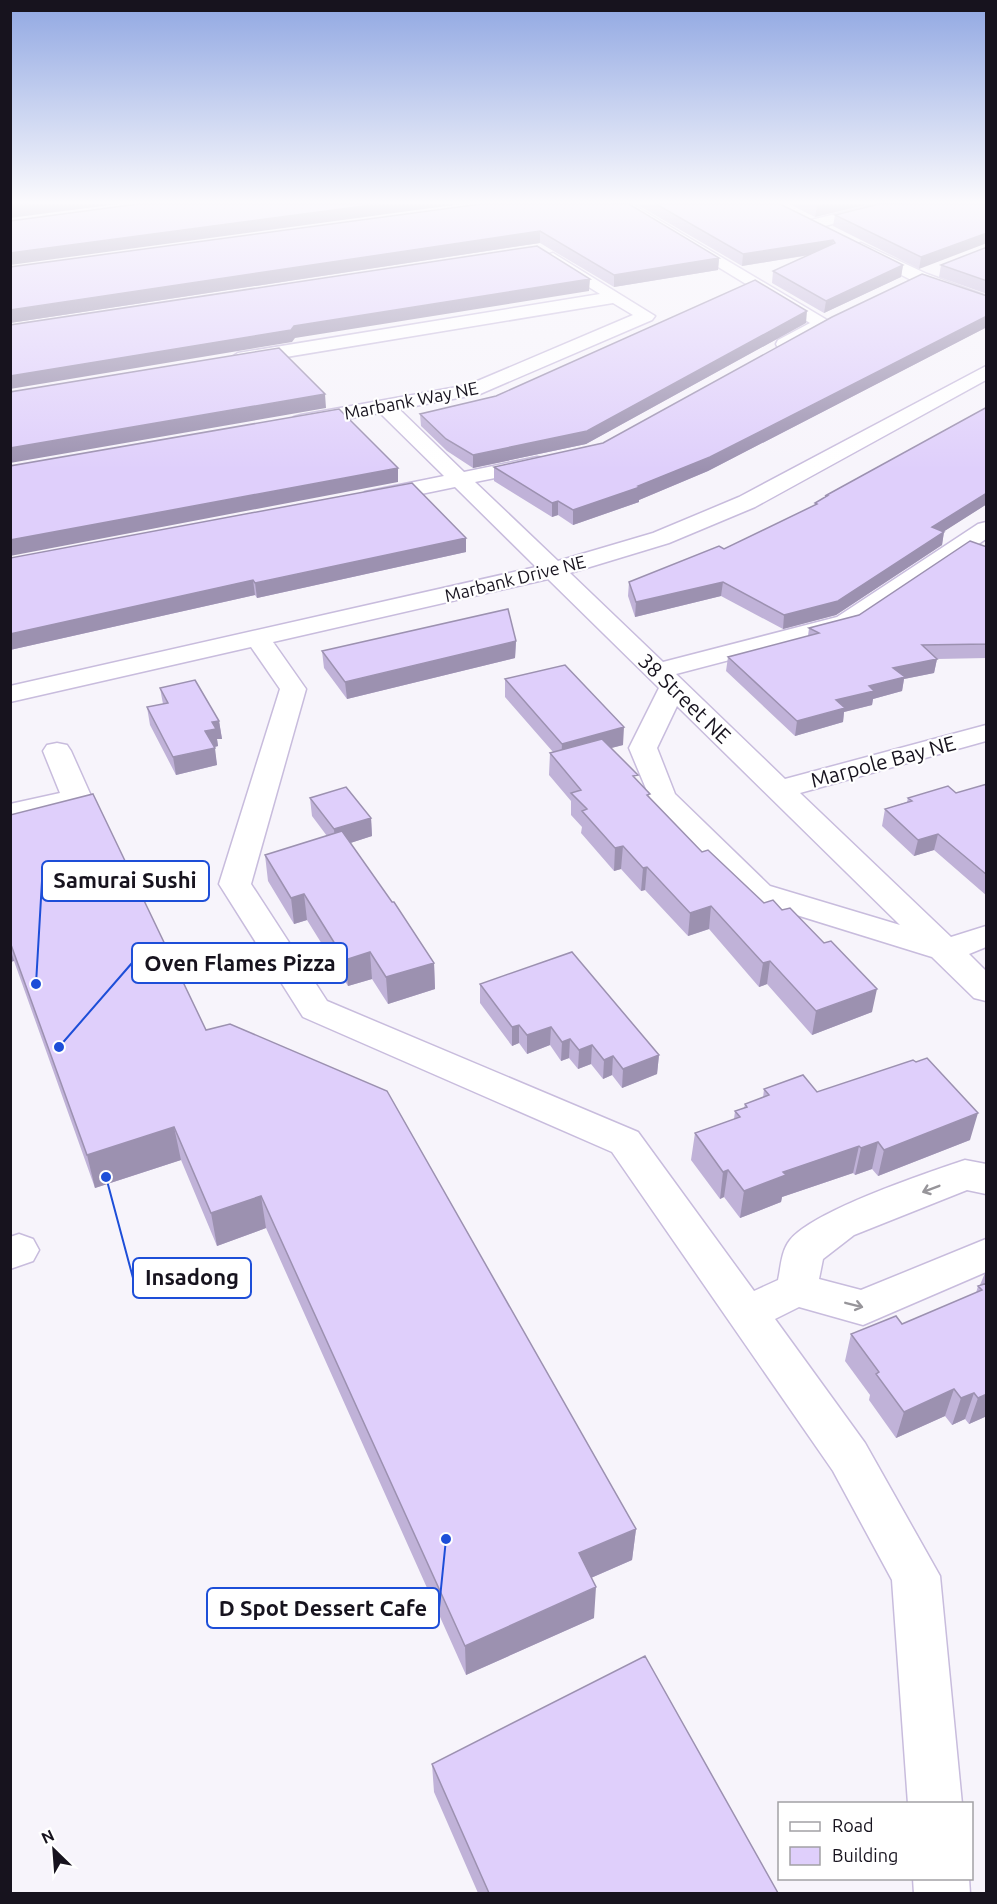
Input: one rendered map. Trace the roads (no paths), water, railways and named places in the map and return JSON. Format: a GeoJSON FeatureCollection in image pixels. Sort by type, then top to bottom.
{"type":"FeatureCollection","features":[{"type":"Feature","properties":{"kind":"street","name":"Marbank Way NE"},"geometry":{"type":"LineString","coordinates":[[279,425],[473,390],[646,316],[609,293]]}},
{"type":"Feature","properties":{"kind":"street"},"geometry":{"type":"LineString","coordinates":[[771,352],[828,321],[778,293]]}},
{"type":"Feature","properties":{"kind":"street"},"geometry":{"type":"LineString","coordinates":[[962,293],[987,302]]}},
{"type":"Feature","properties":{"kind":"street"},"geometry":{"type":"LineString","coordinates":[[221,362],[616,297]]}},
{"type":"Feature","properties":{"kind":"street","name":"Marbank Drive NE"},"geometry":{"type":"LineString","coordinates":[[10,694],[554,570],[661,538],[747,502],[987,372]]}},
{"type":"Feature","properties":{"kind":"street"},"geometry":{"type":"LineString","coordinates":[[964,385],[987,392]]}},
{"type":"Feature","properties":{"kind":"street","name":"38 Street NE"},"geometry":{"type":"LineString","coordinates":[[384,406],[987,990]]}},
{"type":"Feature","properties":{"kind":"street"},"geometry":{"type":"LineString","coordinates":[[348,502],[552,460]]}},
{"type":"Feature","properties":{"kind":"street"},"geometry":{"type":"LineString","coordinates":[[987,530],[846,622],[665,678],[643,748],[662,797],[759,893],[945,950],[987,936]]}},
{"type":"Feature","properties":{"kind":"street"},"geometry":{"type":"LineString","coordinates":[[258,638],[293,689],[235,884],[315,1009],[625,1142],[849,1457],[916,1576],[934,1802]]}},
{"type":"Feature","properties":{"kind":"street","name":"Marpole Bay NE"},"geometry":{"type":"LineString","coordinates":[[780,789],[987,733]]}},
{"type":"Feature","properties":{"kind":"street"},"geometry":{"type":"LineString","coordinates":[[10,813],[77,798],[57,751]]}},
{"type":"Feature","properties":{"kind":"street"},"geometry":{"type":"LineString","coordinates":[[797,1290],[804,1251],[840,1224],[965,1175],[987,1179]]}},
{"type":"Feature","properties":{"kind":"street"},"geometry":{"type":"LineString","coordinates":[[746,1313],[797,1290],[863,1308],[987,1255]]}},
{"type":"Feature","properties":{"kind":"place","name":"Samurai Sushi"},"geometry":{"type":"Point","coordinates":[36,984]}},
{"type":"Feature","properties":{"kind":"place","name":"Oven Flames Pizza"},"geometry":{"type":"Point","coordinates":[59,1047]}},
{"type":"Feature","properties":{"kind":"place","name":"Insadong"},"geometry":{"type":"Point","coordinates":[106,1177]}},
{"type":"Feature","properties":{"kind":"place","name":"D Spot Dessert Cafe"},"geometry":{"type":"Point","coordinates":[446,1539]}}]}
